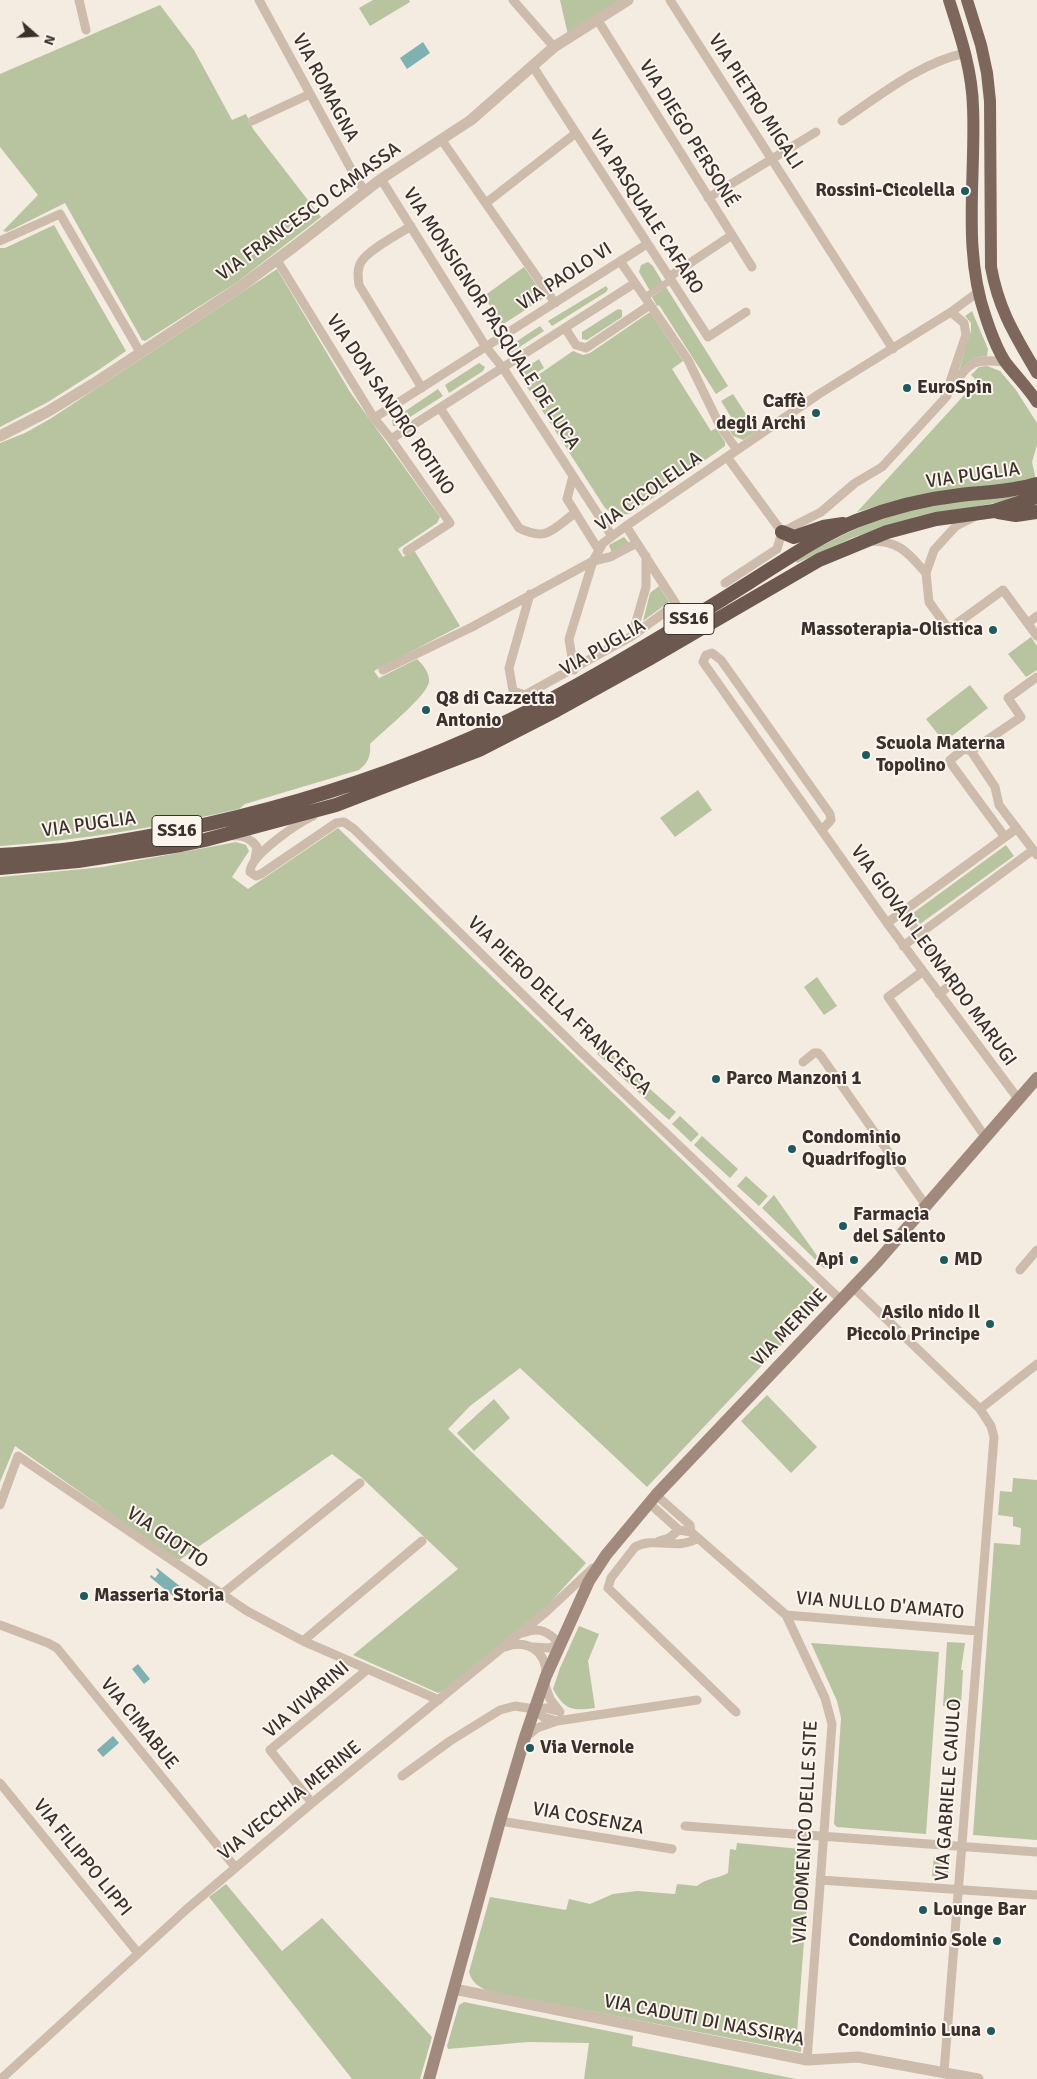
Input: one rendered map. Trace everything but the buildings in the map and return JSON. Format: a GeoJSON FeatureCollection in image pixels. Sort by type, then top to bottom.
{"type":"FeatureCollection","features":[{"type":"Feature","properties":{"kind":"highway","name":"VIA PUGLIA"},"geometry":{"type":"LineString","coordinates":[[0,855],[76,848],[178,831],[292,804],[358,783],[485,731],[551,699],[642,648],[793,555],[853,522],[919,503],[957,496],[1014,491],[1037,484]]}},
{"type":"Feature","properties":{"kind":"highway","name":"VIA PUGLIA"},"geometry":{"type":"LineString","coordinates":[[0,868],[78,861],[205,840],[336,805],[409,778],[496,741],[649,659],[819,560],[888,532],[936,520],[988,512],[1037,497]]}},
{"type":"Feature","properties":{"kind":"highway","name":"SS16"},"geometry":{"type":"LineString","coordinates":[[988,512],[1016,514],[1037,512]]}},
{"type":"Feature","properties":{"kind":"highway"},"geometry":{"type":"LineString","coordinates":[[782,532],[794,537],[823,527],[853,522]]}},
{"type":"Feature","properties":{"kind":"main road"},"geometry":{"type":"LineString","coordinates":[[948,0],[966,53],[974,106],[972,210],[974,271],[978,292],[994,338],[1005,362],[1037,402]]}},
{"type":"Feature","properties":{"kind":"main road"},"geometry":{"type":"LineString","coordinates":[[967,0],[981,45],[990,101],[991,267],[995,291],[1007,322],[1037,373]]}},
{"type":"Feature","properties":{"kind":"main road","name":"VIA MERINE"},"geometry":{"type":"LineString","coordinates":[[606,1555],[652,1499],[854,1288],[1037,1078]]}},
{"type":"Feature","properties":{"kind":"main road"},"geometry":{"type":"LineString","coordinates":[[430,2079],[500,1821],[534,1709],[560,1644],[589,1581],[606,1555]]}},
{"type":"Feature","properties":{"kind":"street"},"geometry":{"type":"LineString","coordinates":[[80,0],[86,30]]}},
{"type":"Feature","properties":{"kind":"street","name":"VIA ROMAGNA"},"geometry":{"type":"LineString","coordinates":[[259,0],[365,191]]}},
{"type":"Feature","properties":{"kind":"street"},"geometry":{"type":"LineString","coordinates":[[513,0],[554,47]]}},
{"type":"Feature","properties":{"kind":"street","name":"VIA FRANCESCO CAMASSA"},"geometry":{"type":"LineString","coordinates":[[0,436],[47,412],[276,260],[381,179],[471,120],[554,47],[628,0]]}},
{"type":"Feature","properties":{"kind":"street","name":"VIA PIETRO MIGALI"},"geometry":{"type":"LineString","coordinates":[[670,0],[893,349]]}},
{"type":"Feature","properties":{"kind":"street","name":"VIA DIEGO PERSONÉ"},"geometry":{"type":"LineString","coordinates":[[596,19],[752,267]]}},
{"type":"Feature","properties":{"kind":"street"},"geometry":{"type":"LineString","coordinates":[[842,121],[906,78],[956,55],[966,53]]}},
{"type":"Feature","properties":{"kind":"street","name":"VIA PASQUALE CAFARO"},"geometry":{"type":"LineString","coordinates":[[532,65],[708,337],[746,312]]}},
{"type":"Feature","properties":{"kind":"street"},"geometry":{"type":"LineString","coordinates":[[252,121],[310,94]]}},
{"type":"Feature","properties":{"kind":"street"},"geometry":{"type":"LineString","coordinates":[[708,198],[816,132]]}},
{"type":"Feature","properties":{"kind":"street"},"geometry":{"type":"LineString","coordinates":[[486,203],[576,133]]}},
{"type":"Feature","properties":{"kind":"street"},"geometry":{"type":"LineString","coordinates":[[441,138],[555,303]]}},
{"type":"Feature","properties":{"kind":"street","name":"VIA MONSIGNOR PASQUALE DE LUCA"},"geometry":{"type":"LineString","coordinates":[[381,179],[486,347],[503,368],[612,536]]}},
{"type":"Feature","properties":{"kind":"street"},"geometry":{"type":"LineString","coordinates":[[0,240],[60,214],[140,352]]}},
{"type":"Feature","properties":{"kind":"street"},"geometry":{"type":"LineString","coordinates":[[410,226],[367,255],[361,262],[358,274],[359,286],[422,388]]}},
{"type":"Feature","properties":{"kind":"street"},"geometry":{"type":"LineString","coordinates":[[565,328],[576,345],[586,348],[648,301],[670,278],[732,235]]}},
{"type":"Feature","properties":{"kind":"street","name":"VIA PAOLO VI"},"geometry":{"type":"LineString","coordinates":[[374,418],[647,244]]}},
{"type":"Feature","properties":{"kind":"street","name":"VIA DON SANDRO ROTINO"},"geometry":{"type":"LineString","coordinates":[[276,260],[374,418],[392,439],[450,523],[407,551]]}},
{"type":"Feature","properties":{"kind":"street"},"geometry":{"type":"LineString","coordinates":[[620,261],[688,360],[720,426],[737,450]]}},
{"type":"Feature","properties":{"kind":"street"},"geometry":{"type":"LineString","coordinates":[[392,439],[635,283]]}},
{"type":"Feature","properties":{"kind":"street","name":"VIA CICOLELLA"},"geometry":{"type":"LineString","coordinates":[[384,670],[472,627],[593,561],[600,546],[626,526],[819,394],[951,312],[978,292]]}},
{"type":"Feature","properties":{"kind":"street"},"geometry":{"type":"LineString","coordinates":[[947,396],[950,379],[966,335],[964,323],[951,312]]}},
{"type":"Feature","properties":{"kind":"street"},"geometry":{"type":"LineString","coordinates":[[725,583],[777,549],[782,532],[821,512],[855,483],[882,467],[947,396],[967,366],[984,359],[1005,362]]}},
{"type":"Feature","properties":{"kind":"street"},"geometry":{"type":"LineString","coordinates":[[440,408],[519,528],[531,534],[545,534],[575,513]]}},
{"type":"Feature","properties":{"kind":"street"},"geometry":{"type":"LineString","coordinates":[[727,457],[782,532]]}},
{"type":"Feature","properties":{"kind":"street","name":"VIA MONSIGNOR PASQUALE DE LUCA"},"geometry":{"type":"LineString","coordinates":[[573,476],[567,499],[575,513],[610,557]]}},
{"type":"Feature","properties":{"kind":"street"},"geometry":{"type":"LineString","coordinates":[[988,512],[956,526],[934,550],[926,573],[929,602],[947,627],[952,627],[1003,590],[1037,636]]}},
{"type":"Feature","properties":{"kind":"street"},"geometry":{"type":"LineString","coordinates":[[530,594],[509,668],[513,692],[525,695],[574,670],[632,636],[676,604],[626,526]]}},
{"type":"Feature","properties":{"kind":"street"},"geometry":{"type":"LineString","coordinates":[[866,541],[886,541],[906,550],[926,573]]}},
{"type":"Feature","properties":{"kind":"street"},"geometry":{"type":"LineString","coordinates":[[574,670],[569,639],[593,561],[610,557],[637,543]]}},
{"type":"Feature","properties":{"kind":"street"},"geometry":{"type":"LineString","coordinates":[[632,636],[646,587],[646,556]]}},
{"type":"Feature","properties":{"kind":"street"},"geometry":{"type":"LineString","coordinates":[[1028,623],[1037,616]]}},
{"type":"Feature","properties":{"kind":"street","name":"VIA GIOVAN LEONARDO MARUGI"},"geometry":{"type":"LineString","coordinates":[[822,830],[831,820],[830,814],[721,660],[712,653],[706,656],[703,662],[903,946],[1018,1100]]}},
{"type":"Feature","properties":{"kind":"street"},"geometry":{"type":"LineString","coordinates":[[971,751],[1021,716],[1008,698],[1037,677]]}},
{"type":"Feature","properties":{"kind":"street"},"geometry":{"type":"LineString","coordinates":[[903,946],[1035,852],[999,805],[996,787],[971,751],[964,749],[952,757],[950,760],[952,765],[1005,837]]}},
{"type":"Feature","properties":{"kind":"street"},"geometry":{"type":"LineString","coordinates":[[773,761],[786,752]]}},
{"type":"Feature","properties":{"kind":"street"},"geometry":{"type":"LineString","coordinates":[[255,859],[304,820],[336,805]]}},
{"type":"Feature","properties":{"kind":"street","name":"VIA PIERO DELLA FRANCESCA"},"geometry":{"type":"LineString","coordinates":[[205,840],[240,835],[252,840],[257,847],[257,854],[250,866],[250,872],[256,876],[336,823],[344,822],[354,829],[582,1053],[842,1300]]}},
{"type":"Feature","properties":{"kind":"street"},"geometry":{"type":"LineString","coordinates":[[887,923],[1016,829]]}},
{"type":"Feature","properties":{"kind":"street"},"geometry":{"type":"LineString","coordinates":[[902,911],[954,982],[939,994]]}},
{"type":"Feature","properties":{"kind":"street"},"geometry":{"type":"LineString","coordinates":[[922,972],[888,998],[986,1138]]}},
{"type":"Feature","properties":{"kind":"street"},"geometry":{"type":"LineString","coordinates":[[803,1062],[814,1053],[821,1056],[927,1206]]}},
{"type":"Feature","properties":{"kind":"street"},"geometry":{"type":"LineString","coordinates":[[1020,1270],[1037,1250]]}},
{"type":"Feature","properties":{"kind":"street","name":"VIA GABRIELE CAIULO"},"geometry":{"type":"LineString","coordinates":[[854,1288],[980,1409],[991,1426],[994,1437],[977,1630],[944,2072]]}},
{"type":"Feature","properties":{"kind":"street"},"geometry":{"type":"LineString","coordinates":[[980,1409],[1037,1364]]}},
{"type":"Feature","properties":{"kind":"street","name":"VIA GIOTTO"},"geometry":{"type":"LineString","coordinates":[[0,1505],[18,1456],[222,1594],[271,1624],[303,1641],[439,1700]]}},
{"type":"Feature","properties":{"kind":"street"},"geometry":{"type":"LineString","coordinates":[[222,1594],[360,1483]]}},
{"type":"Feature","properties":{"kind":"street"},"geometry":{"type":"LineString","coordinates":[[652,1499],[679,1530],[695,1535]]}},
{"type":"Feature","properties":{"kind":"street","name":"VIA NULLO D'AMATO"},"geometry":{"type":"LineString","coordinates":[[652,1499],[690,1526],[695,1535],[786,1615],[977,1630]]}},
{"type":"Feature","properties":{"kind":"street"},"geometry":{"type":"LineString","coordinates":[[656,1542],[669,1538],[679,1530]]}},
{"type":"Feature","properties":{"kind":"street"},"geometry":{"type":"LineString","coordinates":[[695,1535],[685,1544],[656,1542],[635,1547],[611,1578],[608,1588],[736,1712]]}},
{"type":"Feature","properties":{"kind":"street"},"geometry":{"type":"LineString","coordinates":[[303,1641],[422,1541]]}},
{"type":"Feature","properties":{"kind":"street","name":"VIA VECCHIA MERINE"},"geometry":{"type":"LineString","coordinates":[[1,2079],[235,1867],[546,1612],[606,1555]]}},
{"type":"Feature","properties":{"kind":"street","name":"VIA DOMENICO DELLE SITE"},"geometry":{"type":"LineString","coordinates":[[786,1615],[825,1698],[832,1724],[807,2060]]}},
{"type":"Feature","properties":{"kind":"street","name":"VIA CIMABUE"},"geometry":{"type":"LineString","coordinates":[[0,1624],[56,1648],[235,1867]]}},
{"type":"Feature","properties":{"kind":"street"},"geometry":{"type":"LineString","coordinates":[[500,1649],[516,1644],[549,1648],[560,1644],[544,1630],[536,1630],[516,1636]]}},
{"type":"Feature","properties":{"kind":"street"},"geometry":{"type":"LineString","coordinates":[[533,1647],[541,1654],[544,1660],[545,1679],[550,1699],[559,1711]]}},
{"type":"Feature","properties":{"kind":"street","name":"VIA VIVARINI"},"geometry":{"type":"LineString","coordinates":[[312,1803],[270,1750],[368,1669]]}},
{"type":"Feature","properties":{"kind":"street"},"geometry":{"type":"LineString","coordinates":[[525,1738],[537,1728],[557,1721],[697,1700]]}},
{"type":"Feature","properties":{"kind":"street"},"geometry":{"type":"LineString","coordinates":[[402,1776],[450,1741],[500,1710],[515,1706],[534,1709],[546,1708],[559,1711],[574,1718]]}},
{"type":"Feature","properties":{"kind":"street"},"geometry":{"type":"LineString","coordinates":[[534,1709],[543,1717],[557,1721]]}},
{"type":"Feature","properties":{"kind":"street","name":"VIA FILIPPO LIPPI"},"geometry":{"type":"LineString","coordinates":[[0,1783],[138,1954]]}},
{"type":"Feature","properties":{"kind":"street","name":"VIA COSENZA"},"geometry":{"type":"LineString","coordinates":[[500,1821],[672,1849]]}},
{"type":"Feature","properties":{"kind":"street"},"geometry":{"type":"LineString","coordinates":[[685,1826],[1037,1852]]}},
{"type":"Feature","properties":{"kind":"street"},"geometry":{"type":"LineString","coordinates":[[820,1880],[1037,1895]]}},
{"type":"Feature","properties":{"kind":"street","name":"VIA CADUTI DI NASSIRYA"},"geometry":{"type":"LineString","coordinates":[[454,1989],[807,2060],[858,2057],[978,2079]]}},
{"type":"Feature","properties":{"kind":"green space"},"geometry":{"type":"Polygon","coordinates":[[[373,0],[409,0],[410,2],[370,26],[359,8],[373,0]]]}},
{"type":"Feature","properties":{"kind":"green space"},"geometry":{"type":"Polygon","coordinates":[[[560,0],[621,0],[568,35],[560,0]]]}},
{"type":"Feature","properties":{"kind":"green space"},"geometry":{"type":"Polygon","coordinates":[[[160,5],[194,50],[232,120],[246,114],[253,129],[321,217],[236,283],[145,341],[142,340],[65,203],[7,232],[3,231],[38,195],[0,147],[0,74],[160,5]]]}},
{"type":"Feature","properties":{"kind":"green space"},"geometry":{"type":"Polygon","coordinates":[[[54,225],[126,351],[48,402],[0,427],[0,248],[5,248],[54,225]]]}},
{"type":"Feature","properties":{"kind":"green space"},"geometry":{"type":"Polygon","coordinates":[[[648,262],[653,266],[663,283],[650,291],[639,272],[641,265],[648,262]]]}},
{"type":"Feature","properties":{"kind":"green space"},"geometry":{"type":"Polygon","coordinates":[[[524,267],[545,297],[502,325],[484,296],[524,267]]]}},
{"type":"Feature","properties":{"kind":"green space"},"geometry":{"type":"Polygon","coordinates":[[[277,269],[350,392],[440,517],[437,523],[398,549],[403,557],[414,550],[460,626],[374,671],[379,678],[417,659],[427,672],[429,682],[413,705],[370,744],[368,759],[359,770],[245,804],[239,809],[209,816],[90,836],[0,846],[0,443],[25,433],[50,419],[277,269]]]}},
{"type":"Feature","properties":{"kind":"green space"},"geometry":{"type":"Polygon","coordinates":[[[606,286],[608,289],[606,292],[552,326],[548,321],[606,286]]]}},
{"type":"Feature","properties":{"kind":"green space"},"geometry":{"type":"Polygon","coordinates":[[[666,287],[728,386],[716,394],[652,297],[666,287]]]}},
{"type":"Feature","properties":{"kind":"green space"},"geometry":{"type":"Polygon","coordinates":[[[618,309],[622,310],[622,317],[587,340],[582,339],[582,332],[618,309]]]}},
{"type":"Feature","properties":{"kind":"green space"},"geometry":{"type":"Polygon","coordinates":[[[972,311],[988,349],[987,356],[969,362],[957,377],[971,331],[971,323],[965,316],[972,311]]]}},
{"type":"Feature","properties":{"kind":"green space"},"geometry":{"type":"Polygon","coordinates":[[[650,312],[683,361],[672,369],[711,431],[716,428],[725,442],[725,446],[680,478],[672,467],[666,472],[674,483],[631,513],[617,514],[605,508],[525,384],[573,351],[583,355],[590,353],[650,312]]]}},
{"type":"Feature","properties":{"kind":"green space"},"geometry":{"type":"Polygon","coordinates":[[[540,326],[544,331],[509,354],[506,354],[505,349],[540,326]]]}},
{"type":"Feature","properties":{"kind":"green space"},"geometry":{"type":"Polygon","coordinates":[[[539,359],[544,368],[528,378],[522,378],[520,375],[521,371],[539,359]]]}},
{"type":"Feature","properties":{"kind":"green space"},"geometry":{"type":"Polygon","coordinates":[[[479,363],[485,367],[483,371],[449,393],[445,385],[479,363]]]}},
{"type":"Feature","properties":{"kind":"green space"},"geometry":{"type":"Polygon","coordinates":[[[987,366],[1000,371],[1016,390],[1037,423],[1037,445],[1032,462],[1036,480],[906,498],[857,512],[977,381],[971,375],[979,367],[987,366]]]}},
{"type":"Feature","properties":{"kind":"green space"},"geometry":{"type":"Polygon","coordinates":[[[438,389],[443,396],[396,426],[393,426],[392,420],[438,389]]]}},
{"type":"Feature","properties":{"kind":"green space"},"geometry":{"type":"Polygon","coordinates":[[[733,394],[757,431],[743,440],[733,436],[724,422],[731,417],[721,401],[733,394]]]}},
{"type":"Feature","properties":{"kind":"green space"},"geometry":{"type":"Polygon","coordinates":[[[1037,492],[1000,502],[921,517],[883,527],[852,538],[797,563],[796,561],[860,527],[912,509],[957,501],[1037,492]]]}},
{"type":"Feature","properties":{"kind":"green space"},"geometry":{"type":"Polygon","coordinates":[[[624,537],[630,544],[612,553],[609,545],[624,537]]]}},
{"type":"Feature","properties":{"kind":"green space"},"geometry":{"type":"Polygon","coordinates":[[[659,586],[669,602],[643,621],[650,593],[659,586]]]}},
{"type":"Feature","properties":{"kind":"green space"},"geometry":{"type":"Polygon","coordinates":[[[1031,637],[1037,646],[1037,670],[1026,677],[1008,654],[1031,637]]]}},
{"type":"Feature","properties":{"kind":"green space"},"geometry":{"type":"Polygon","coordinates":[[[970,685],[988,708],[944,742],[926,719],[970,685]]]}},
{"type":"Feature","properties":{"kind":"green space"},"geometry":{"type":"Polygon","coordinates":[[[698,790],[712,810],[675,837],[660,818],[698,790]]]}},
{"type":"Feature","properties":{"kind":"green space"},"geometry":{"type":"Polygon","coordinates":[[[338,828],[815,1288],[814,1291],[824,1300],[647,1487],[520,1368],[470,1406],[448,1429],[586,1563],[547,1606],[443,1691],[438,1693],[353,1655],[458,1569],[360,1476],[332,1454],[178,1561],[15,1446],[0,1482],[0,877],[103,867],[236,842],[246,845],[249,851],[232,877],[248,889],[338,828]]]}},
{"type":"Feature","properties":{"kind":"green space"},"geometry":{"type":"Polygon","coordinates":[[[1006,845],[1014,856],[920,924],[913,913],[1006,845]]]}},
{"type":"Feature","properties":{"kind":"green space"},"geometry":{"type":"Polygon","coordinates":[[[817,977],[837,1006],[824,1015],[804,987],[817,977]]]}},
{"type":"Feature","properties":{"kind":"green space"},"geometry":{"type":"Polygon","coordinates":[[[603,1046],[616,1058],[610,1065],[597,1054],[603,1046]]]}},
{"type":"Feature","properties":{"kind":"green space"},"geometry":{"type":"Polygon","coordinates":[[[619,1061],[647,1087],[640,1094],[612,1068],[619,1061]]]}},
{"type":"Feature","properties":{"kind":"green space"},"geometry":{"type":"Polygon","coordinates":[[[650,1089],[676,1112],[669,1120],[643,1097],[650,1089]]]}},
{"type":"Feature","properties":{"kind":"green space"},"geometry":{"type":"Polygon","coordinates":[[[680,1116],[699,1134],[691,1142],[672,1124],[680,1116]]]}},
{"type":"Feature","properties":{"kind":"green space"},"geometry":{"type":"Polygon","coordinates":[[[702,1136],[738,1169],[730,1178],[694,1145],[702,1136]]]}},
{"type":"Feature","properties":{"kind":"green space"},"geometry":{"type":"Polygon","coordinates":[[[746,1176],[768,1196],[759,1206],[737,1186],[746,1176]]]}},
{"type":"Feature","properties":{"kind":"green space"},"geometry":{"type":"Polygon","coordinates":[[[774,1195],[825,1267],[824,1268],[762,1208],[774,1195]]]}},
{"type":"Feature","properties":{"kind":"green space"},"geometry":{"type":"Polygon","coordinates":[[[767,1395],[817,1447],[791,1473],[741,1421],[767,1395]]]}},
{"type":"Feature","properties":{"kind":"green space"},"geometry":{"type":"Polygon","coordinates":[[[494,1399],[510,1418],[474,1451],[457,1433],[494,1399]]]}},
{"type":"Feature","properties":{"kind":"green space"},"geometry":{"type":"Polygon","coordinates":[[[1013,1478],[1037,1480],[1037,1840],[973,1835],[994,1543],[1020,1545],[1021,1528],[1013,1526],[1013,1517],[998,1515],[1000,1491],[1012,1492],[1013,1478]]]}},
{"type":"Feature","properties":{"kind":"green space"},"geometry":{"type":"Polygon","coordinates":[[[579,1626],[599,1634],[588,1661],[595,1708],[570,1708],[561,1701],[553,1689],[560,1668],[579,1626]]]}},
{"type":"Feature","properties":{"kind":"green space"},"geometry":{"type":"Polygon","coordinates":[[[947,1642],[965,1643],[961,1670],[963,1670],[961,1705],[959,1707],[943,1706],[947,1642]]]}},
{"type":"Feature","properties":{"kind":"green space"},"geometry":{"type":"Polygon","coordinates":[[[811,1643],[939,1652],[926,1834],[837,1827],[834,1824],[841,1718],[837,1701],[811,1643]]]}},
{"type":"Feature","properties":{"kind":"green space"},"geometry":{"type":"Polygon","coordinates":[[[737,1843],[811,1850],[797,2033],[802,2035],[801,2052],[488,1991],[478,1986],[472,1979],[469,1972],[490,1897],[566,1910],[569,1899],[590,1904],[613,1894],[637,1891],[675,1894],[677,1884],[697,1886],[704,1881],[728,1873],[730,1849],[736,1850],[737,1843]]]}},
{"type":"Feature","properties":{"kind":"green space"},"geometry":{"type":"Polygon","coordinates":[[[934,1856],[949,1857],[948,1878],[932,1876],[934,1856]]]}},
{"type":"Feature","properties":{"kind":"green space"},"geometry":{"type":"Polygon","coordinates":[[[226,1884],[282,1951],[322,1918],[432,2037],[420,2079],[352,2079],[209,1897],[226,1884]]]}},
{"type":"Feature","properties":{"kind":"green space"},"geometry":{"type":"Polygon","coordinates":[[[464,2002],[633,2036],[632,2046],[796,2079],[584,2079],[589,2043],[528,2042],[448,2049],[447,2046],[459,2005],[464,2002]]]}},
{"type":"Feature","properties":{"kind":"water"},"geometry":{"type":"Polygon","coordinates":[[[423,42],[430,53],[407,69],[400,58],[423,42]]]}},
{"type":"Feature","properties":{"kind":"water"},"geometry":{"type":"Polygon","coordinates":[[[157,1568],[181,1587],[173,1596],[150,1577],[151,1575],[155,1578],[159,1573],[157,1568]]]}},
{"type":"Feature","properties":{"kind":"water"},"geometry":{"type":"Polygon","coordinates":[[[138,1664],[150,1679],[144,1684],[132,1669],[138,1664]]]}},
{"type":"Feature","properties":{"kind":"water"},"geometry":{"type":"Polygon","coordinates":[[[113,1736],[119,1743],[103,1757],[97,1750],[113,1736]]]}},
{"type":"Feature","properties":{"kind":"place","name":"Rossini-Cicolella"},"geometry":{"type":"Point","coordinates":[965,191]}},
{"type":"Feature","properties":{"kind":"place","name":"EuroSpin"},"geometry":{"type":"Point","coordinates":[907,388]}},
{"type":"Feature","properties":{"kind":"place","name":"Caffè degli Archi"},"geometry":{"type":"Point","coordinates":[816,413]}},
{"type":"Feature","properties":{"kind":"place","name":"Massoterapia-Olistica"},"geometry":{"type":"Point","coordinates":[993,630]}},
{"type":"Feature","properties":{"kind":"place","name":"Q8 di Cazzetta Antonio"},"geometry":{"type":"Point","coordinates":[426,710]}},
{"type":"Feature","properties":{"kind":"place","name":"Scuola Materna Topolino"},"geometry":{"type":"Point","coordinates":[866,755]}},
{"type":"Feature","properties":{"kind":"place","name":"Parco Manzoni 1"},"geometry":{"type":"Point","coordinates":[716,1079]}},
{"type":"Feature","properties":{"kind":"place","name":"Condominio Quadrifoglio"},"geometry":{"type":"Point","coordinates":[792,1149]}},
{"type":"Feature","properties":{"kind":"place","name":"Farmacia del Salento"},"geometry":{"type":"Point","coordinates":[843,1226]}},
{"type":"Feature","properties":{"kind":"place","name":"Api"},"geometry":{"type":"Point","coordinates":[854,1260]}},
{"type":"Feature","properties":{"kind":"place","name":"MD"},"geometry":{"type":"Point","coordinates":[944,1260]}},
{"type":"Feature","properties":{"kind":"place","name":"Asilo nido Il Piccolo Principe"},"geometry":{"type":"Point","coordinates":[990,1324]}},
{"type":"Feature","properties":{"kind":"place","name":"Masseria Storia"},"geometry":{"type":"Point","coordinates":[84,1596]}},
{"type":"Feature","properties":{"kind":"place","name":"Via Vernole"},"geometry":{"type":"Point","coordinates":[530,1748]}},
{"type":"Feature","properties":{"kind":"place","name":"Lounge Bar"},"geometry":{"type":"Point","coordinates":[923,1910]}},
{"type":"Feature","properties":{"kind":"place","name":"Condominio Sole"},"geometry":{"type":"Point","coordinates":[997,1941]}},
{"type":"Feature","properties":{"kind":"place","name":"Condominio Luna"},"geometry":{"type":"Point","coordinates":[991,2031]}}]}
